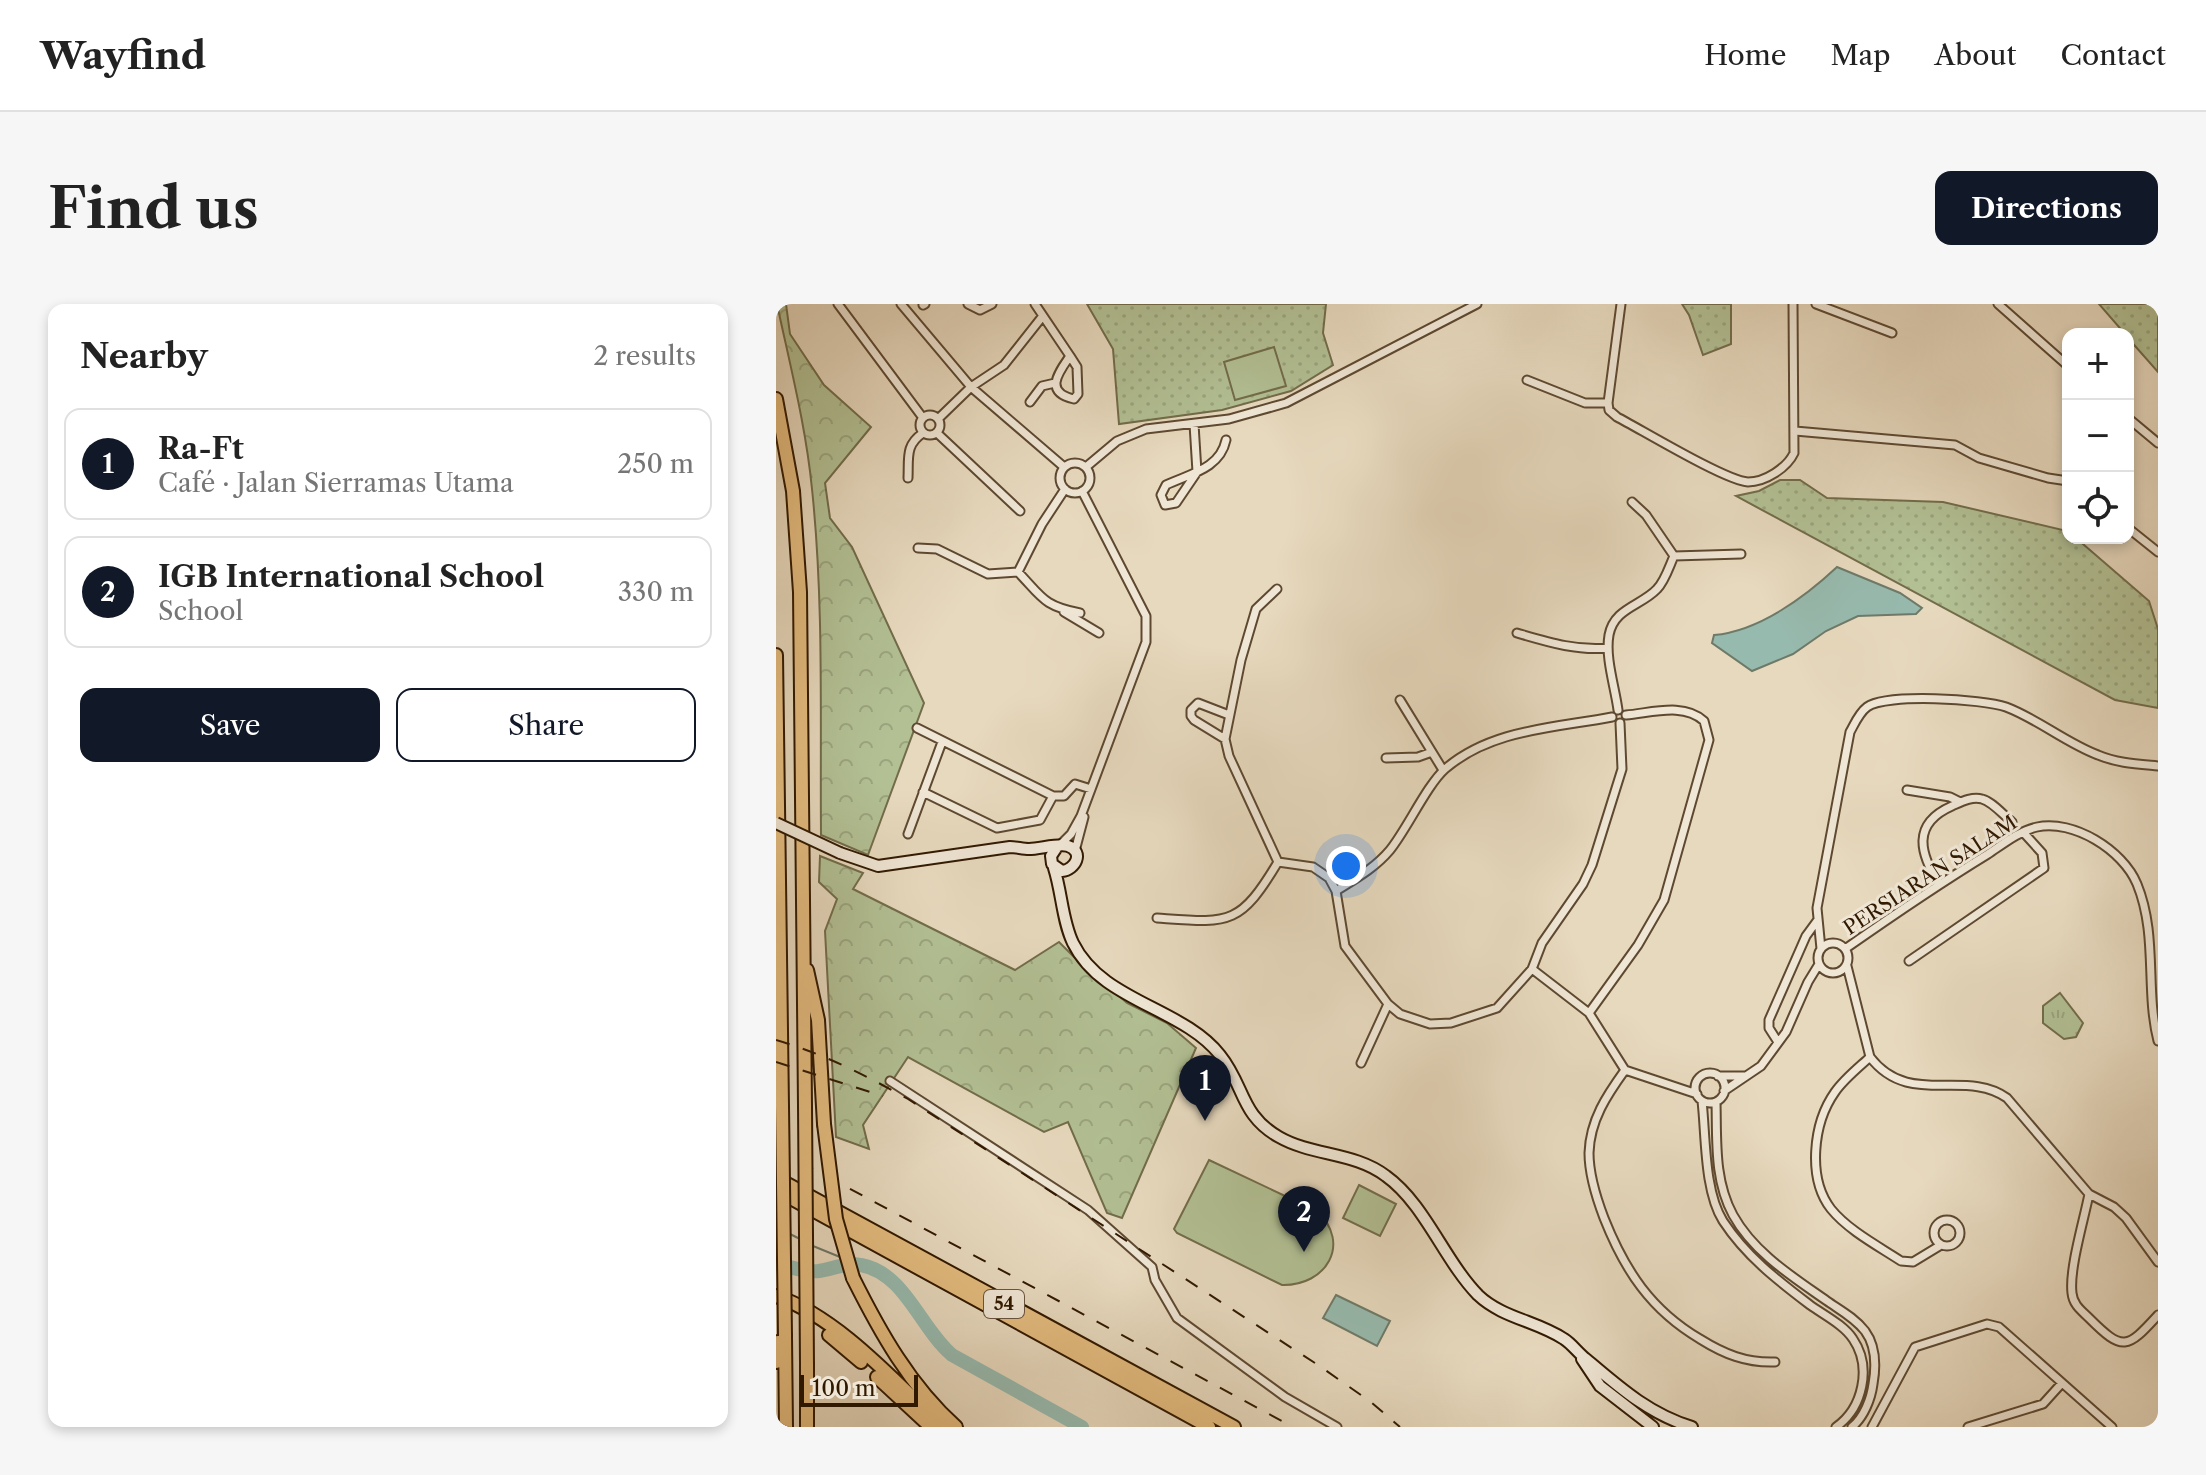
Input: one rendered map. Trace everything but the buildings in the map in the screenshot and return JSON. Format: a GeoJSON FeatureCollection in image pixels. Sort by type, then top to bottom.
{"type":"FeatureCollection","features":[{"type":"Feature","properties":{"kind":"highway"},"geometry":{"type":"LineString","coordinates":[[776,399],[793,491],[800,592],[807,1427]]}},
{"type":"Feature","properties":{"kind":"highway"},"geometry":{"type":"LineString","coordinates":[[776,655],[784,1279],[781,1339],[786,1427]]}},
{"type":"Feature","properties":{"kind":"highway"},"geometry":{"type":"LineString","coordinates":[[804,959],[818,1020],[824,1124],[836,1219],[853,1278],[878,1328],[906,1372],[956,1427]]}},
{"type":"Feature","properties":{"kind":"highway","name":"54"},"geometry":{"type":"LineString","coordinates":[[776,1178],[1234,1427]]}},
{"type":"Feature","properties":{"kind":"highway","name":"54"},"geometry":{"type":"LineString","coordinates":[[776,1190],[1209,1427]]}},
{"type":"Feature","properties":{"kind":"highway"},"geometry":{"type":"LineString","coordinates":[[776,1296],[819,1318],[852,1343],[943,1427]]}},
{"type":"Feature","properties":{"kind":"highway"},"geometry":{"type":"LineString","coordinates":[[776,1305],[794,1310],[821,1328],[931,1427]]}},
{"type":"Feature","properties":{"kind":"highway"},"geometry":{"type":"LineString","coordinates":[[776,1362],[781,1339]]}},
{"type":"Feature","properties":{"kind":"street"},"geometry":{"type":"LineString","coordinates":[[838,304],[923,418]]}},
{"type":"Feature","properties":{"kind":"street"},"geometry":{"type":"LineString","coordinates":[[901,304],[971,387],[1064,467]]}},
{"type":"Feature","properties":{"kind":"street"},"geometry":{"type":"LineString","coordinates":[[968,304],[980,310],[992,304]]}},
{"type":"Feature","properties":{"kind":"street"},"geometry":{"type":"LineString","coordinates":[[1035,304],[1042,317],[1070,356],[1077,367],[1077,397],[1067,398],[1055,383],[1056,375],[1070,356]]}},
{"type":"Feature","properties":{"kind":"street"},"geometry":{"type":"LineString","coordinates":[[1086,467],[1117,441],[1155,426],[1229,419],[1286,403],[1477,304]]}},
{"type":"Feature","properties":{"kind":"street"},"geometry":{"type":"LineString","coordinates":[[1621,304],[1609,410],[1617,417],[1746,482],[1762,480],[1787,463],[1794,453],[1793,304]]}},
{"type":"Feature","properties":{"kind":"street"},"geometry":{"type":"LineString","coordinates":[[1816,304],[1892,333]]}},
{"type":"Feature","properties":{"kind":"street"},"geometry":{"type":"LineString","coordinates":[[1998,304],[2062,361]]}},
{"type":"Feature","properties":{"kind":"street"},"geometry":{"type":"LineString","coordinates":[[938,419],[971,387],[1004,365],[1042,317]]}},
{"type":"Feature","properties":{"kind":"street"},"geometry":{"type":"LineString","coordinates":[[1527,380],[1585,403],[1608,403]]}},
{"type":"Feature","properties":{"kind":"street"},"geometry":{"type":"LineString","coordinates":[[1030,402],[1042,386],[1055,383]]}},
{"type":"Feature","properties":{"kind":"street"},"geometry":{"type":"LineString","coordinates":[[932,415],[938,419],[940,428],[937,433],[923,433],[920,427],[923,418],[932,415]]}},
{"type":"Feature","properties":{"kind":"street"},"geometry":{"type":"LineString","coordinates":[[2134,423],[2158,443]]}},
{"type":"Feature","properties":{"kind":"street"},"geometry":{"type":"LineString","coordinates":[[1194,424],[1197,472],[1176,503],[1165,505],[1161,495],[1166,485],[1197,472],[1221,456],[1226,440]]}},
{"type":"Feature","properties":{"kind":"street"},"geometry":{"type":"LineString","coordinates":[[1795,431],[1955,445],[1979,458],[2062,480]]}},
{"type":"Feature","properties":{"kind":"street"},"geometry":{"type":"LineString","coordinates":[[908,478],[911,443],[923,433]]}},
{"type":"Feature","properties":{"kind":"street"},"geometry":{"type":"LineString","coordinates":[[937,433],[1020,511]]}},
{"type":"Feature","properties":{"kind":"street"},"geometry":{"type":"LineString","coordinates":[[1065,489],[1060,476],[1064,467],[1073,463],[1086,467]]}},
{"type":"Feature","properties":{"kind":"street"},"geometry":{"type":"LineString","coordinates":[[1065,489],[1082,491],[1090,480],[1086,467]]}},
{"type":"Feature","properties":{"kind":"street"},"geometry":{"type":"LineString","coordinates":[[1018,572],[1042,524],[1065,489]]}},
{"type":"Feature","properties":{"kind":"street"},"geometry":{"type":"LineString","coordinates":[[1082,491],[1146,616],[1148,628],[1146,642],[1086,803],[1071,834],[1052,852],[1066,927],[1084,961],[1118,989],[1173,1019],[1209,1044],[1220,1055],[1256,1121],[1279,1137],[1303,1148],[1352,1160],[1386,1176],[1407,1195],[1444,1252],[1479,1296],[1502,1312],[1563,1338],[1628,1395],[1655,1412],[1692,1427]]}},
{"type":"Feature","properties":{"kind":"street"},"geometry":{"type":"LineString","coordinates":[[1632,502],[1646,515],[1674,556]]}},
{"type":"Feature","properties":{"kind":"street"},"geometry":{"type":"LineString","coordinates":[[2134,533],[2158,552]]}},
{"type":"Feature","properties":{"kind":"street"},"geometry":{"type":"LineString","coordinates":[[918,548],[937,549],[983,573],[1018,572]]}},
{"type":"Feature","properties":{"kind":"street"},"geometry":{"type":"LineString","coordinates":[[1674,556],[1741,554]]}},
{"type":"Feature","properties":{"kind":"street"},"geometry":{"type":"LineString","coordinates":[[1618,710],[1608,648],[1609,634],[1626,609],[1647,599],[1660,586],[1674,556]]}},
{"type":"Feature","properties":{"kind":"street"},"geometry":{"type":"LineString","coordinates":[[1018,572],[1038,595],[1099,633]]}},
{"type":"Feature","properties":{"kind":"street"},"geometry":{"type":"LineString","coordinates":[[1277,589],[1256,609],[1225,739],[1229,756],[1278,862]]}},
{"type":"Feature","properties":{"kind":"street"},"geometry":{"type":"LineString","coordinates":[[1059,609],[1080,613]]}},
{"type":"Feature","properties":{"kind":"street"},"geometry":{"type":"LineString","coordinates":[[1517,633],[1581,649],[1608,648]]}},
{"type":"Feature","properties":{"kind":"street"},"geometry":{"type":"LineString","coordinates":[[1400,700],[1443,770]]}},
{"type":"Feature","properties":{"kind":"street"},"geometry":{"type":"LineString","coordinates":[[1852,1427],[1872,1393],[1874,1357],[1870,1342],[1865,1332],[1848,1316],[1764,1253],[1733,1214],[1718,1169],[1716,1102],[1724,1091],[1761,1066],[1786,1032],[1819,964],[1821,949],[1817,921],[1850,732],[1868,706],[1888,700],[1984,701],[2009,708],[2098,755],[2118,762],[2158,766]]}},
{"type":"Feature","properties":{"kind":"street"},"geometry":{"type":"LineString","coordinates":[[1225,739],[1194,720],[1191,710],[1198,703],[1203,703],[1229,715]]}},
{"type":"Feature","properties":{"kind":"street"},"geometry":{"type":"LineString","coordinates":[[1612,717],[1618,710],[1626,715]]}},
{"type":"Feature","properties":{"kind":"street"},"geometry":{"type":"LineString","coordinates":[[1278,862],[1313,867],[1329,878],[1336,891],[1345,946],[1388,1004],[1400,1014],[1430,1024],[1472,1018],[1497,1008],[1532,969],[1542,943],[1583,884],[1592,865],[1622,769],[1620,723],[1626,715],[1678,710],[1690,712],[1704,721],[1709,740],[1664,900],[1638,945],[1589,1013]]}},
{"type":"Feature","properties":{"kind":"street"},"geometry":{"type":"LineString","coordinates":[[1336,891],[1378,863],[1390,850],[1443,770],[1495,738],[1612,717],[1620,723]]}},
{"type":"Feature","properties":{"kind":"street"},"geometry":{"type":"LineString","coordinates":[[917,728],[1053,796],[1064,796],[1075,784],[1091,789]]}},
{"type":"Feature","properties":{"kind":"street"},"geometry":{"type":"LineString","coordinates":[[908,834],[942,742]]}},
{"type":"Feature","properties":{"kind":"street"},"geometry":{"type":"LineString","coordinates":[[1386,758],[1418,757],[1432,752]]}},
{"type":"Feature","properties":{"kind":"street"},"geometry":{"type":"LineString","coordinates":[[1907,790],[1950,797],[1960,802]]}},
{"type":"Feature","properties":{"kind":"street"},"geometry":{"type":"LineString","coordinates":[[923,792],[997,828],[1040,820],[1053,796]]}},
{"type":"Feature","properties":{"kind":"street"},"geometry":{"type":"LineString","coordinates":[[1939,884],[1925,861],[1924,835],[1929,823],[1946,809],[1972,799],[1985,800],[2012,822]]}},
{"type":"Feature","properties":{"kind":"street"},"geometry":{"type":"LineString","coordinates":[[1062,899],[1070,870],[1077,859],[1075,851],[1086,803]]}},
{"type":"Feature","properties":{"kind":"street"},"geometry":{"type":"LineString","coordinates":[[776,823],[840,853],[878,866],[1010,847],[1068,846],[1075,851]]}},
{"type":"Feature","properties":{"kind":"street","name":"PERSIARAN SALAM"},"geometry":{"type":"LineString","coordinates":[[1845,949],[1939,884],[2023,832],[2050,825],[2090,837],[2110,851],[2137,881],[2150,936],[2158,1041]]}},
{"type":"Feature","properties":{"kind":"street"},"geometry":{"type":"LineString","coordinates":[[1909,961],[2044,868],[2042,853],[2023,832]]}},
{"type":"Feature","properties":{"kind":"street"},"geometry":{"type":"LineString","coordinates":[[1029,849],[1062,871],[1070,870]]}},
{"type":"Feature","properties":{"kind":"street"},"geometry":{"type":"LineString","coordinates":[[1157,918],[1215,920],[1235,916],[1260,890],[1278,862]]}},
{"type":"Feature","properties":{"kind":"street"},"geometry":{"type":"LineString","coordinates":[[1778,1042],[1768,1023],[1806,936],[1817,921]]}},
{"type":"Feature","properties":{"kind":"street"},"geometry":{"type":"LineString","coordinates":[[1819,932],[1845,949],[1849,957],[1847,966],[1870,1057],[1880,1070],[1911,1085],[1980,1087],[2007,1098],[2089,1194],[2114,1207],[2126,1218],[2158,1262]]}},
{"type":"Feature","properties":{"kind":"street"},"geometry":{"type":"LineString","coordinates":[[1821,949],[1834,943]]}},
{"type":"Feature","properties":{"kind":"street"},"geometry":{"type":"LineString","coordinates":[[1819,964],[1853,989]]}},
{"type":"Feature","properties":{"kind":"street"},"geometry":{"type":"LineString","coordinates":[[1808,982],[1847,966]]}},
{"type":"Feature","properties":{"kind":"street"},"geometry":{"type":"LineString","coordinates":[[1532,969],[1589,1013],[1625,1070],[1716,1102]]}},
{"type":"Feature","properties":{"kind":"street"},"geometry":{"type":"LineString","coordinates":[[1361,1063],[1388,1004]]}},
{"type":"Feature","properties":{"kind":"street"},"geometry":{"type":"LineString","coordinates":[[1870,1057],[1835,1091],[1827,1106],[1816,1148],[1820,1187],[1833,1212],[1901,1261],[1913,1262],[1941,1245]]}},
{"type":"Feature","properties":{"kind":"street"},"geometry":{"type":"LineString","coordinates":[[1625,1070],[1602,1103],[1589,1152],[1600,1207],[1621,1257],[1651,1301],[1677,1326],[1737,1358],[1775,1362]]}},
{"type":"Feature","properties":{"kind":"street"},"geometry":{"type":"LineString","coordinates":[[1674,1085],[1697,1081],[1704,1075],[1744,1076]]}},
{"type":"Feature","properties":{"kind":"street"},"geometry":{"type":"LineString","coordinates":[[1717,1076],[1723,1082],[1724,1091]]}},
{"type":"Feature","properties":{"kind":"street"},"geometry":{"type":"LineString","coordinates":[[890,1081],[1088,1210],[1152,1267],[1155,1280],[1177,1318],[1285,1397],[1337,1427]]}},
{"type":"Feature","properties":{"kind":"street"},"geometry":{"type":"LineString","coordinates":[[1697,1081],[1714,1202],[1722,1218],[1755,1262],[1846,1331],[1859,1350],[1863,1364],[1860,1391],[1856,1403],[1836,1427]]}},
{"type":"Feature","properties":{"kind":"street"},"geometry":{"type":"LineString","coordinates":[[2089,1194],[2072,1278],[2075,1305],[2110,1339],[2124,1342],[2136,1339],[2158,1315]]}},
{"type":"Feature","properties":{"kind":"street"},"geometry":{"type":"LineString","coordinates":[[1872,1427],[1915,1347],[1987,1324],[1999,1327],[2112,1427]]}},
{"type":"Feature","properties":{"kind":"street"},"geometry":{"type":"LineString","coordinates":[[1580,1354],[1585,1367],[1600,1386],[1653,1427]]}},
{"type":"Feature","properties":{"kind":"street"},"geometry":{"type":"LineString","coordinates":[[1968,1427],[2043,1404],[2062,1383]]}},
{"type":"Feature","properties":{"kind":"green space"},"geometry":{"type":"Polygon","coordinates":[[[777,304],[786,304],[790,334],[824,385],[871,427],[825,483],[830,518],[852,547],[924,703],[868,855],[821,835],[821,662],[816,532],[806,443],[777,304]]]}},
{"type":"Feature","properties":{"kind":"green space"},"geometry":{"type":"Polygon","coordinates":[[[1087,304],[1326,304],[1323,333],[1333,365],[1291,391],[1222,410],[1119,424],[1113,349],[1087,304]]]}},
{"type":"Feature","properties":{"kind":"green space"},"geometry":{"type":"Polygon","coordinates":[[[1682,304],[1731,304],[1731,344],[1703,355],[1682,304]]]}},
{"type":"Feature","properties":{"kind":"green space"},"geometry":{"type":"Polygon","coordinates":[[[2099,304],[2158,304],[2158,372],[2134,345],[2134,328],[2120,328],[2099,304]]]}},
{"type":"Feature","properties":{"kind":"green space"},"geometry":{"type":"Polygon","coordinates":[[[1274,347],[1286,386],[1235,400],[1224,362],[1274,347]]]}},
{"type":"Feature","properties":{"kind":"green space"},"geometry":{"type":"Polygon","coordinates":[[[1780,480],[1800,480],[1827,498],[1943,502],[2062,530],[2062,544],[2083,544],[2149,601],[2158,629],[2158,708],[2115,700],[1736,496],[1759,491],[1780,480]]]}},
{"type":"Feature","properties":{"kind":"green space"},"geometry":{"type":"Polygon","coordinates":[[[820,856],[863,873],[853,889],[1015,970],[1059,942],[1127,1003],[1167,1023],[1196,1048],[1122,1218],[1107,1213],[1068,1122],[1044,1132],[908,1057],[863,1125],[869,1149],[836,1137],[825,931],[837,899],[819,882],[820,856]]]}},
{"type":"Feature","properties":{"kind":"green space"},"geometry":{"type":"Polygon","coordinates":[[[2060,993],[2083,1023],[2076,1037],[2064,1039],[2043,1023],[2043,1006],[2060,993]]]}},
{"type":"Feature","properties":{"kind":"green space"},"geometry":{"type":"Polygon","coordinates":[[[1209,1160],[1317,1211],[1327,1224],[1333,1249],[1322,1271],[1298,1283],[1282,1285],[1177,1233],[1174,1229],[1209,1160]]]}},
{"type":"Feature","properties":{"kind":"green space"},"geometry":{"type":"Polygon","coordinates":[[[1359,1185],[1396,1204],[1380,1236],[1343,1218],[1359,1185]]]}},
{"type":"Feature","properties":{"kind":"water"},"geometry":{"type":"Polygon","coordinates":[[[1837,567],[1900,593],[1922,608],[1916,614],[1858,616],[1826,631],[1793,654],[1752,671],[1712,643],[1714,635],[1748,627],[1780,611],[1837,567]]]}},
{"type":"Feature","properties":{"kind":"water"},"geometry":{"type":"Polygon","coordinates":[[[1336,1295],[1390,1321],[1377,1346],[1323,1318],[1336,1295]]]}},
{"type":"Feature","properties":{"kind":"waterway"},"geometry":{"type":"LineString","coordinates":[[788,1233],[800,1239]]}},
{"type":"Feature","properties":{"kind":"waterway"},"geometry":{"type":"LineString","coordinates":[[813,1246],[840,1257]]}},
{"type":"Feature","properties":{"kind":"waterway"},"geometry":{"type":"LineString","coordinates":[[776,1264],[814,1271],[850,1264],[876,1270],[901,1290],[952,1355],[1082,1427]]}},
{"type":"Feature","properties":{"kind":"railway"},"geometry":{"type":"LineString","coordinates":[[776,1040],[844,1066],[908,1099],[1318,1365],[1371,1402],[1400,1427]]}},
{"type":"Feature","properties":{"kind":"railway"},"geometry":{"type":"LineString","coordinates":[[776,1062],[883,1096]]}},
{"type":"Feature","properties":{"kind":"railway"},"geometry":{"type":"LineString","coordinates":[[776,1149],[1293,1427]]}},
{"type":"Feature","properties":{"kind":"place","name":"Ra-Ft"},"geometry":{"type":"Point","coordinates":[1205,1121]}},
{"type":"Feature","properties":{"kind":"place","name":"IGB International School"},"geometry":{"type":"Point","coordinates":[1304,1252]}}]}
